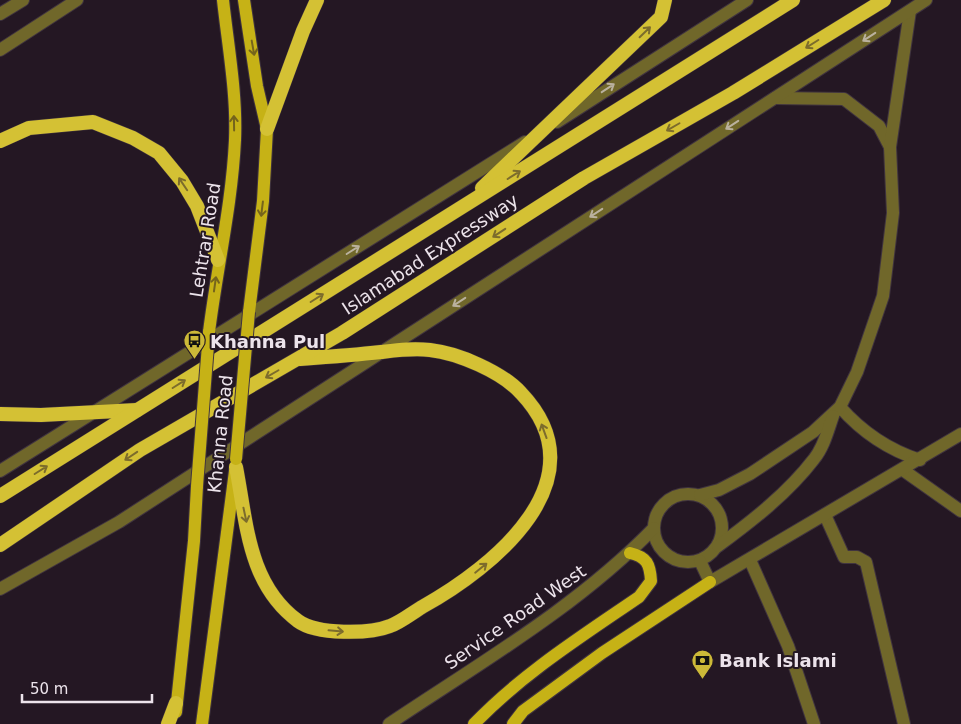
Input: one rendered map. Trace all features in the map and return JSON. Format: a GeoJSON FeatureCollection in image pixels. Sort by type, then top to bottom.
{"type":"FeatureCollection","features":[{"type":"Feature","properties":{"kind":"highway"},"geometry":{"type":"LineString","coordinates":[[267,128],[303,31],[317,0]]}},
{"type":"Feature","properties":{"kind":"highway"},"geometry":{"type":"LineString","coordinates":[[458,210],[661,17],[665,0]]}},
{"type":"Feature","properties":{"kind":"highway","name":"Islamabad Expressway"},"geometry":{"type":"LineString","coordinates":[[0,496],[794,0]]}},
{"type":"Feature","properties":{"kind":"highway","name":"Islamabad Expressway"},"geometry":{"type":"LineString","coordinates":[[0,545],[140,450],[342,333],[584,178],[733,93],[884,0]]}},
{"type":"Feature","properties":{"kind":"highway"},"geometry":{"type":"LineString","coordinates":[[0,141],[29,128],[93,122],[133,138],[159,153],[182,181],[197,206],[218,260]]}},
{"type":"Feature","properties":{"kind":"highway"},"geometry":{"type":"LineString","coordinates":[[236,463],[253,557],[260,578],[270,593],[300,622],[318,629],[346,632],[390,626],[466,581],[502,552],[535,508],[545,487],[550,451],[543,427],[531,403],[514,386],[495,373],[454,356],[432,350],[410,348],[296,359]]}},
{"type":"Feature","properties":{"kind":"highway"},"geometry":{"type":"LineString","coordinates":[[0,414],[41,415],[138,410]]}},
{"type":"Feature","properties":{"kind":"highway"},"geometry":{"type":"LineString","coordinates":[[168,724],[176,703]]}},
{"type":"Feature","properties":{"kind":"main road","name":"Lehtrar Road"},"geometry":{"type":"LineString","coordinates":[[197,486],[209,332],[218,260],[232,180],[235,138],[234,100],[223,0]]}},
{"type":"Feature","properties":{"kind":"main road","name":"Khanna Road"},"geometry":{"type":"LineString","coordinates":[[202,724],[236,463],[249,312],[263,201],[267,128],[257,86],[244,0]]}},
{"type":"Feature","properties":{"kind":"main road","name":"Khanna Road"},"geometry":{"type":"LineString","coordinates":[[174,724],[194,541],[197,486]]}},
{"type":"Feature","properties":{"kind":"main road"},"geometry":{"type":"LineString","coordinates":[[474,724],[498,700],[541,665],[639,597],[651,581],[651,570],[648,562],[641,556],[630,553]]}},
{"type":"Feature","properties":{"kind":"main road"},"geometry":{"type":"LineString","coordinates":[[513,724],[524,711],[602,653],[710,582]]}},
{"type":"Feature","properties":{"kind":"street"},"geometry":{"type":"LineString","coordinates":[[0,14],[23,0]]}},
{"type":"Feature","properties":{"kind":"street"},"geometry":{"type":"LineString","coordinates":[[0,50],[77,0]]}},
{"type":"Feature","properties":{"kind":"street"},"geometry":{"type":"LineString","coordinates":[[0,471],[98,411],[747,0]]}},
{"type":"Feature","properties":{"kind":"street"},"geometry":{"type":"LineString","coordinates":[[0,589],[119,522],[926,0]]}},
{"type":"Feature","properties":{"kind":"street"},"geometry":{"type":"LineString","coordinates":[[837,412],[750,474],[719,490],[700,495],[684,494],[668,500],[660,507],[654,528],[660,549],[668,556],[689,563],[700,561],[710,555],[717,547],[781,495],[815,458],[857,372],[882,296],[893,213],[890,147],[910,11]]}},
{"type":"Feature","properties":{"kind":"street"},"geometry":{"type":"LineString","coordinates":[[774,98],[813,97],[844,99],[879,126],[890,147]]}},
{"type":"Feature","properties":{"kind":"street"},"geometry":{"type":"LineString","coordinates":[[837,412],[896,452],[920,460]]}},
{"type":"Feature","properties":{"kind":"street"},"geometry":{"type":"LineString","coordinates":[[700,561],[710,582],[920,460],[961,434]]}},
{"type":"Feature","properties":{"kind":"street"},"geometry":{"type":"LineString","coordinates":[[903,470],[961,511]]}},
{"type":"Feature","properties":{"kind":"street"},"geometry":{"type":"LineString","coordinates":[[700,495],[713,504],[721,517],[721,538],[717,547]]}},
{"type":"Feature","properties":{"kind":"street"},"geometry":{"type":"LineString","coordinates":[[824,515],[844,556],[866,562],[904,724]]}},
{"type":"Feature","properties":{"kind":"street","name":"Service Road West"},"geometry":{"type":"LineString","coordinates":[[389,724],[580,595],[630,553],[654,528]]}},
{"type":"Feature","properties":{"kind":"street"},"geometry":{"type":"LineString","coordinates":[[750,560],[788,646],[814,724]]}},
{"type":"Feature","properties":{"kind":"place","name":"Khanna Pul"},"geometry":{"type":"Point","coordinates":[194,360]}},
{"type":"Feature","properties":{"kind":"place","name":"Bank Islami"},"geometry":{"type":"Point","coordinates":[703,679]}}]}
